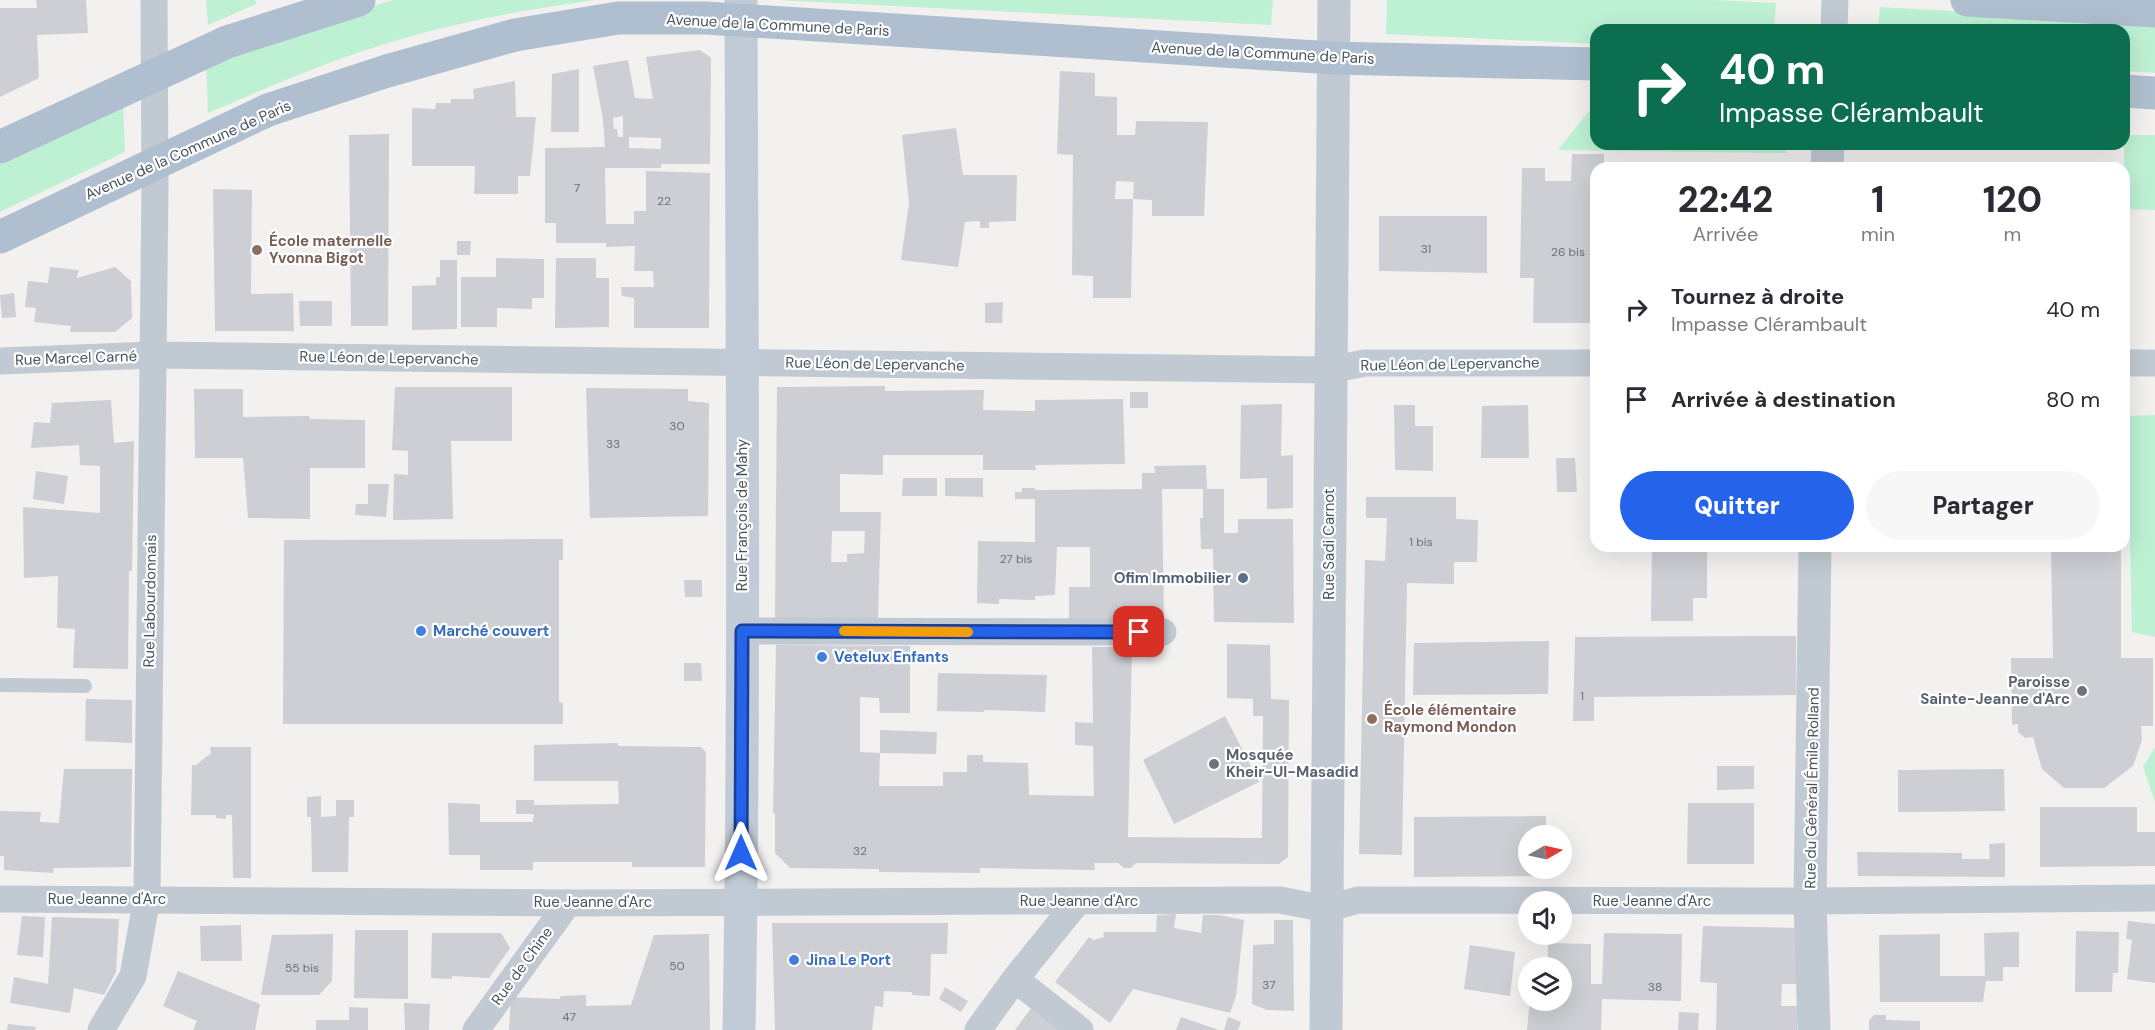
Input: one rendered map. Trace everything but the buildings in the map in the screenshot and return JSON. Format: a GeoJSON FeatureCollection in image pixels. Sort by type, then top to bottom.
{"type":"FeatureCollection","features":[{"type":"Feature","properties":{"kind":"main road"},"geometry":{"type":"LineString","coordinates":[[0,147],[227,42],[360,0]]}},
{"type":"Feature","properties":{"kind":"main road"},"geometry":{"type":"LineString","coordinates":[[1967,0],[2155,11]]}},
{"type":"Feature","properties":{"kind":"main road","name":"Avenue de la Commune de Paris"},"geometry":{"type":"LineString","coordinates":[[0,237],[268,110],[387,71],[514,35],[618,18],[706,18],[741,10],[1334,58],[1590,64]]}},
{"type":"Feature","properties":{"kind":"main road","name":"Rue François de Mahy"},"geometry":{"type":"LineString","coordinates":[[739,1030],[742,631],[741,10]]}},
{"type":"Feature","properties":{"kind":"main road"},"geometry":{"type":"LineString","coordinates":[[2130,91],[2155,93]]}},
{"type":"Feature","properties":{"kind":"street","name":"Rue Labourdonnais"},"geometry":{"type":"LineString","coordinates":[[101,1030],[133,976],[147,898],[155,162],[154,0]]}},
{"type":"Feature","properties":{"kind":"street","name":"Rue Sadi Carnot"},"geometry":{"type":"LineString","coordinates":[[1326,1030],[1334,0]]}},
{"type":"Feature","properties":{"kind":"street"},"geometry":{"type":"LineString","coordinates":[[1834,24],[1835,0]]}},
{"type":"Feature","properties":{"kind":"street","name":"Rue Léon de Lepervanche"},"geometry":{"type":"LineString","coordinates":[[153,355],[1330,370],[1365,363],[1590,363]]}},
{"type":"Feature","properties":{"kind":"street","name":"Rue Marcel Carné"},"geometry":{"type":"LineString","coordinates":[[0,361],[153,355]]}},
{"type":"Feature","properties":{"kind":"street"},"geometry":{"type":"LineString","coordinates":[[2130,363],[2155,363]]}},
{"type":"Feature","properties":{"kind":"street","name":"Rue du Général Émile Rolland"},"geometry":{"type":"LineString","coordinates":[[1814,1030],[1810,901],[1815,552]]}},
{"type":"Feature","properties":{"kind":"street"},"geometry":{"type":"LineString","coordinates":[[742,631],[1163,632]]}},
{"type":"Feature","properties":{"kind":"street","name":"Rue Jeanne d'Arc"},"geometry":{"type":"LineString","coordinates":[[0,899],[147,898],[568,903],[1281,900],[1326,909],[1358,900],[1810,901],[2155,898]]}},
{"type":"Feature","properties":{"kind":"street"},"geometry":{"type":"LineString","coordinates":[[978,1030],[1078,901]]}},
{"type":"Feature","properties":{"kind":"street","name":"Rue de Chine"},"geometry":{"type":"LineString","coordinates":[[476,1030],[568,903]]}},
{"type":"Feature","properties":{"kind":"street"},"geometry":{"type":"LineString","coordinates":[[1015,980],[1080,1030]]}},
{"type":"Feature","properties":{"kind":"lane"},"geometry":{"type":"LineString","coordinates":[[0,684],[85,686]]}},
{"type":"Feature","properties":{"kind":"green space"},"geometry":{"type":"Polygon","coordinates":[[[206,0],[255,0],[256,4],[208,25],[206,0]]]}},
{"type":"Feature","properties":{"kind":"green space"},"geometry":{"type":"Polygon","coordinates":[[[393,0],[595,0],[499,16],[405,38],[330,63],[208,113],[206,62],[300,28],[393,0]]]}},
{"type":"Feature","properties":{"kind":"green space"},"geometry":{"type":"Polygon","coordinates":[[[777,0],[1273,0],[1271,25],[777,0]]]}},
{"type":"Feature","properties":{"kind":"green space"},"geometry":{"type":"Polygon","coordinates":[[[1387,0],[1712,0],[1776,3],[1774,24],[1590,24],[1590,44],[1386,34],[1387,0]]]}},
{"type":"Feature","properties":{"kind":"green space"},"geometry":{"type":"Polygon","coordinates":[[[1880,7],[2155,22],[2155,73],[2130,71],[2130,24],[1879,24],[1880,7]]]}},
{"type":"Feature","properties":{"kind":"green space"},"geometry":{"type":"Polygon","coordinates":[[[123,101],[125,152],[0,212],[0,157],[123,101]]]}},
{"type":"Feature","properties":{"kind":"green space"},"geometry":{"type":"Polygon","coordinates":[[[1590,111],[1590,150],[1786,150],[1786,153],[1558,150],[1590,111]]]}},
{"type":"Feature","properties":{"kind":"green space"},"geometry":{"type":"Polygon","coordinates":[[[2130,135],[2155,135],[2155,210],[2130,209],[2130,162],[2124,162],[2124,150],[2130,150],[2130,135]]]}},
{"type":"Feature","properties":{"kind":"green space"},"geometry":{"type":"Polygon","coordinates":[[[2155,415],[2155,637],[2132,632],[2130,416],[2155,415]]]}},
{"type":"Feature","properties":{"kind":"green space"},"geometry":{"type":"Polygon","coordinates":[[[2155,747],[2155,802],[2143,767],[2155,747]]]}},
{"type":"Feature","properties":{"kind":"slow traffic"},"geometry":{"type":"LineString","coordinates":[[844,631],[968,632]]}},
{"type":"Feature","properties":{"kind":"place","name":"École maternelle Yvonna Bigot"},"geometry":{"type":"Point","coordinates":[257,250]}},
{"type":"Feature","properties":{"kind":"place","name":"Ofim Immobilier"},"geometry":{"type":"Point","coordinates":[1243,578]}},
{"type":"Feature","properties":{"kind":"place","name":"Marché couvert"},"geometry":{"type":"Point","coordinates":[421,631]}},
{"type":"Feature","properties":{"kind":"place","name":"Vetelux Enfants"},"geometry":{"type":"Point","coordinates":[822,657]}},
{"type":"Feature","properties":{"kind":"place","name":"Paroisse Sainte-Jeanne d'Arc"},"geometry":{"type":"Point","coordinates":[2082,691]}},
{"type":"Feature","properties":{"kind":"place","name":"École élémentaire Raymond Mondon"},"geometry":{"type":"Point","coordinates":[1372,719]}},
{"type":"Feature","properties":{"kind":"place","name":"Mosquée Kheir-Ul-Masadid"},"geometry":{"type":"Point","coordinates":[1214,764]}},
{"type":"Feature","properties":{"kind":"place","name":"Jina Le Port"},"geometry":{"type":"Point","coordinates":[794,960]}},
{"type":"Feature","properties":{"kind":"route"},"geometry":{"type":"LineString","coordinates":[[741,853],[742,631],[1139,632]]}}]}
